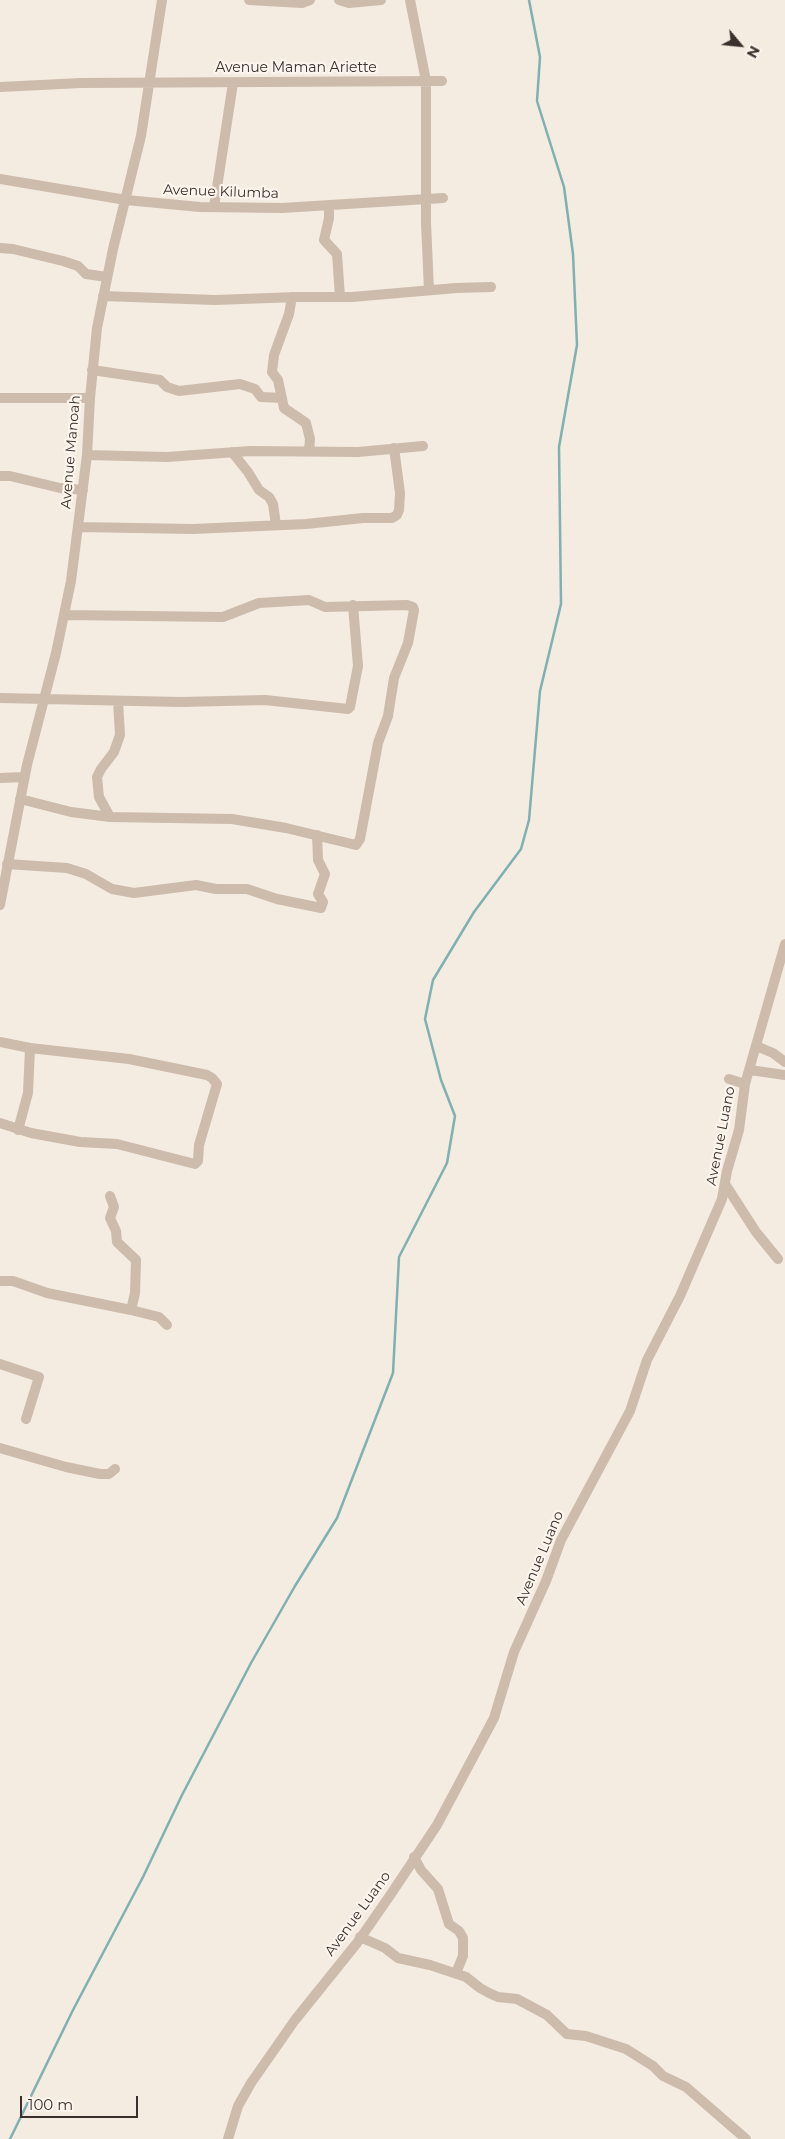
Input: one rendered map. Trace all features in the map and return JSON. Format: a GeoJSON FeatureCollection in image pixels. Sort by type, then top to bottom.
{"type":"FeatureCollection","features":[{"type":"Feature","properties":{"kind":"street","name":"Avenue Manoah"},"geometry":{"type":"LineString","coordinates":[[0,905],[5,861],[42,700],[64,615],[83,490],[92,370],[102,296],[141,136],[162,0]]}},
{"type":"Feature","properties":{"kind":"street"},"geometry":{"type":"LineString","coordinates":[[249,0],[302,2],[310,0]]}},
{"type":"Feature","properties":{"kind":"street"},"geometry":{"type":"LineString","coordinates":[[339,0],[349,3],[381,0]]}},
{"type":"Feature","properties":{"kind":"street"},"geometry":{"type":"LineString","coordinates":[[410,0],[426,82],[426,198],[429,290]]}},
{"type":"Feature","properties":{"kind":"street","name":"Avenue Maman Ariette"},"geometry":{"type":"LineString","coordinates":[[0,87],[59,83],[442,82]]}},
{"type":"Feature","properties":{"kind":"street"},"geometry":{"type":"LineString","coordinates":[[214,207],[233,83]]}},
{"type":"Feature","properties":{"kind":"street","name":"Avenue Kilumba"},"geometry":{"type":"LineString","coordinates":[[0,179],[126,200],[214,207],[282,208],[443,198]]}},
{"type":"Feature","properties":{"kind":"street"},"geometry":{"type":"LineString","coordinates":[[329,205],[329,218],[324,240],[337,254],[340,297]]}},
{"type":"Feature","properties":{"kind":"street"},"geometry":{"type":"LineString","coordinates":[[0,248],[13,249],[63,261],[78,266],[86,274],[107,277]]}},
{"type":"Feature","properties":{"kind":"street"},"geometry":{"type":"LineString","coordinates":[[102,296],[206,300],[340,297],[491,287]]}},
{"type":"Feature","properties":{"kind":"street"},"geometry":{"type":"LineString","coordinates":[[292,297],[289,314],[272,363],[272,372],[278,380],[284,408],[306,423],[310,439],[309,451]]}},
{"type":"Feature","properties":{"kind":"street"},"geometry":{"type":"LineString","coordinates":[[92,370],[160,380],[167,387],[179,391],[240,384],[255,389],[261,397],[282,398]]}},
{"type":"Feature","properties":{"kind":"street"},"geometry":{"type":"LineString","coordinates":[[0,398],[90,398]]}},
{"type":"Feature","properties":{"kind":"street"},"geometry":{"type":"LineString","coordinates":[[86,455],[167,457],[232,452],[358,452],[423,446]]}},
{"type":"Feature","properties":{"kind":"street"},"geometry":{"type":"LineString","coordinates":[[78,528],[193,529],[276,526],[363,518],[392,518],[397,515],[400,493],[394,448]]}},
{"type":"Feature","properties":{"kind":"street"},"geometry":{"type":"LineString","coordinates":[[232,452],[259,490],[269,497],[273,504],[276,526]]}},
{"type":"Feature","properties":{"kind":"street"},"geometry":{"type":"LineString","coordinates":[[0,476],[10,476],[60,488],[83,490]]}},
{"type":"Feature","properties":{"kind":"street"},"geometry":{"type":"LineString","coordinates":[[20,799],[71,812],[110,817],[232,818],[353,844],[358,843],[374,762],[388,716],[394,678],[408,643],[414,608],[410,606],[353,605],[325,607],[309,600],[259,603],[224,617],[64,615]]}},
{"type":"Feature","properties":{"kind":"street"},"geometry":{"type":"LineString","coordinates":[[0,698],[118,701],[265,700],[348,709],[358,666],[353,605]]}},
{"type":"Feature","properties":{"kind":"street"},"geometry":{"type":"LineString","coordinates":[[110,817],[99,797],[96,777],[114,752],[120,735],[118,701]]}},
{"type":"Feature","properties":{"kind":"street"},"geometry":{"type":"LineString","coordinates":[[0,778],[24,778]]}},
{"type":"Feature","properties":{"kind":"street"},"geometry":{"type":"LineString","coordinates":[[5,861],[68,868],[86,874],[112,888],[134,894],[196,885],[247,889],[277,899],[321,908],[323,902],[318,894],[325,874],[318,860],[317,835]]}},
{"type":"Feature","properties":{"kind":"street","name":"Avenue Luano"},"geometry":{"type":"LineString","coordinates":[[228,2139],[238,2106],[251,2083],[295,2020],[360,1937],[437,1825],[494,1718],[514,1652],[546,1581],[561,1540],[630,1411],[647,1360],[680,1296],[719,1206],[739,1130],[745,1084],[785,944]]}},
{"type":"Feature","properties":{"kind":"street"},"geometry":{"type":"LineString","coordinates":[[0,1042],[30,1048],[129,1059],[207,1075],[215,1081],[216,1088],[202,1130],[196,1164],[117,1144],[64,1140],[18,1130],[0,1123]]}},
{"type":"Feature","properties":{"kind":"street"},"geometry":{"type":"LineString","coordinates":[[756,1046],[785,1062]]}},
{"type":"Feature","properties":{"kind":"street"},"geometry":{"type":"LineString","coordinates":[[18,1130],[28,1093],[30,1048]]}},
{"type":"Feature","properties":{"kind":"street"},"geometry":{"type":"LineString","coordinates":[[750,1070],[785,1076]]}},
{"type":"Feature","properties":{"kind":"street"},"geometry":{"type":"LineString","coordinates":[[729,1079],[745,1084]]}},
{"type":"Feature","properties":{"kind":"street"},"geometry":{"type":"LineString","coordinates":[[725,1184],[759,1237],[778,1259]]}},
{"type":"Feature","properties":{"kind":"street"},"geometry":{"type":"LineString","coordinates":[[110,1196],[114,1207],[110,1218],[116,1231],[117,1242],[136,1260],[135,1293],[131,1310]]}},
{"type":"Feature","properties":{"kind":"street"},"geometry":{"type":"LineString","coordinates":[[0,1280],[14,1281],[47,1292],[131,1310],[159,1318],[167,1325]]}},
{"type":"Feature","properties":{"kind":"street"},"geometry":{"type":"LineString","coordinates":[[0,1364],[39,1377],[26,1419]]}},
{"type":"Feature","properties":{"kind":"street"},"geometry":{"type":"LineString","coordinates":[[0,1448],[66,1467],[100,1474],[108,1474],[115,1469]]}},
{"type":"Feature","properties":{"kind":"street"},"geometry":{"type":"LineString","coordinates":[[414,1857],[421,1870],[438,1889],[449,1924],[459,1931],[463,1938],[463,1956],[456,1973]]}},
{"type":"Feature","properties":{"kind":"street"},"geometry":{"type":"LineString","coordinates":[[360,1937],[385,1948],[398,1958],[430,1964],[466,1977],[480,1988],[498,1997],[517,1999],[546,2015],[567,2034],[586,2036],[626,2049],[653,2066],[663,2076],[686,2086],[746,2139]]}},
{"type":"Feature","properties":{"kind":"waterway"},"geometry":{"type":"LineString","coordinates":[[10,2139],[73,2010],[143,1877],[182,1795],[251,1663],[337,1518],[393,1373],[399,1257],[447,1163],[455,1116],[441,1080],[425,1019],[433,980],[474,912],[521,849],[529,820],[540,691],[561,604],[559,447],[577,345],[573,254],[564,187],[537,101],[540,57],[529,0]]}}]}
